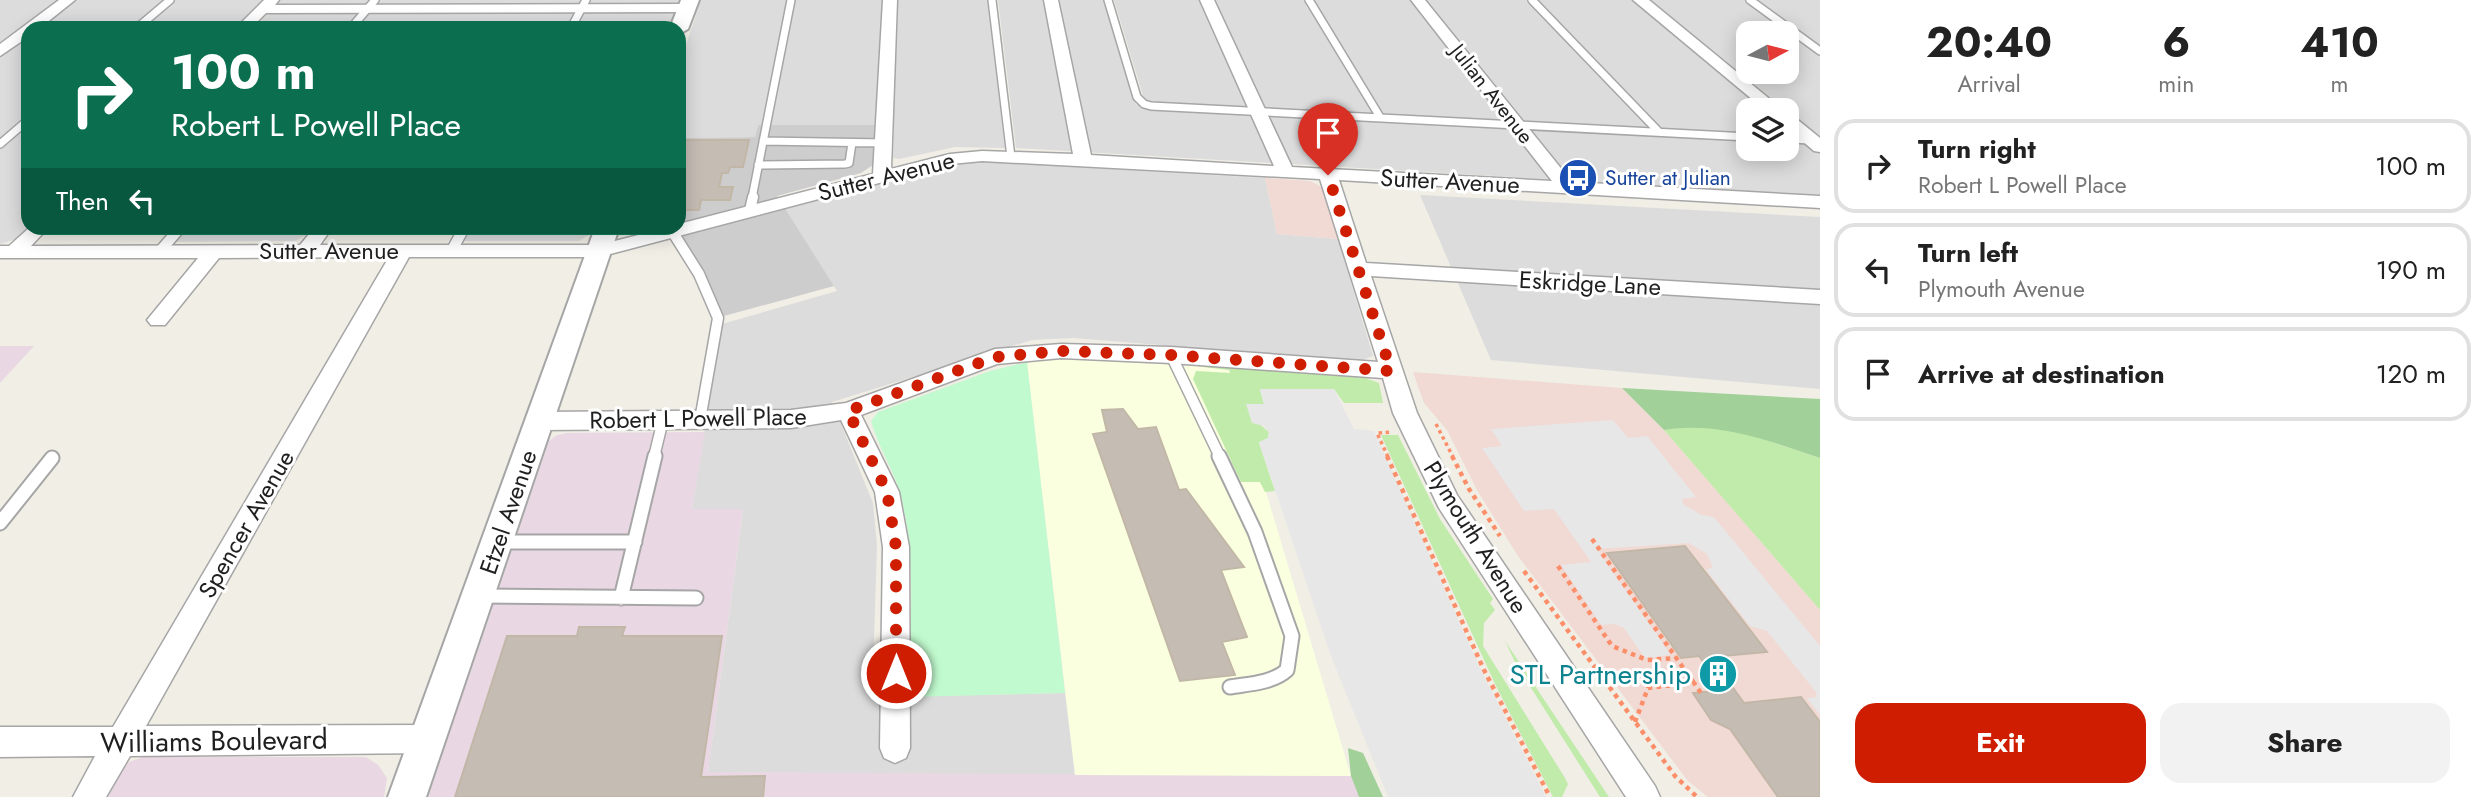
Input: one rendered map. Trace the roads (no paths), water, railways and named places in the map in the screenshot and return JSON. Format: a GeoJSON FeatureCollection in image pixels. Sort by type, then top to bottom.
{"type":"FeatureCollection","features":[{"type":"Feature","properties":{"kind":"street"},"geometry":{"type":"LineString","coordinates":[[40,21],[68,0]]}},
{"type":"Feature","properties":{"kind":"street"},"geometry":{"type":"LineString","coordinates":[[882,177],[890,0]]}},
{"type":"Feature","properties":{"kind":"street"},"geometry":{"type":"LineString","coordinates":[[1051,0],[1083,160]]}},
{"type":"Feature","properties":{"kind":"street"},"geometry":{"type":"LineString","coordinates":[[1208,0],[1286,172]]}},
{"type":"Feature","properties":{"kind":"street","name":"Julian Avenue"},"geometry":{"type":"LineString","coordinates":[[1418,0],[1566,187]]}},
{"type":"Feature","properties":{"kind":"street"},"geometry":{"type":"LineString","coordinates":[[1640,0],[1760,98]]}},
{"type":"Feature","properties":{"kind":"street"},"geometry":{"type":"LineString","coordinates":[[467,21],[479,4]]}},
{"type":"Feature","properties":{"kind":"street"},"geometry":{"type":"LineString","coordinates":[[250,21],[267,5],[688,4],[682,21]]}},
{"type":"Feature","properties":{"kind":"street"},"geometry":{"type":"LineString","coordinates":[[0,51],[21,35]]}},
{"type":"Feature","properties":{"kind":"street"},"geometry":{"type":"LineString","coordinates":[[1799,130],[1816,144]]}},
{"type":"Feature","properties":{"kind":"street","name":"Sutter Avenue"},"geometry":{"type":"LineString","coordinates":[[686,227],[958,158],[1083,160],[1820,202]]}},
{"type":"Feature","properties":{"kind":"street","name":"Plymouth Avenue"},"geometry":{"type":"LineString","coordinates":[[1328,175],[1391,371],[1422,452],[1448,501],[1644,797]]}},
{"type":"Feature","properties":{"kind":"street"},"geometry":{"type":"LineString","coordinates":[[8,252],[30,235]]}},
{"type":"Feature","properties":{"kind":"street"},"geometry":{"type":"LineString","coordinates":[[307,250],[318,235]]}},
{"type":"Feature","properties":{"kind":"street","name":"Sutter Avenue"},"geometry":{"type":"LineString","coordinates":[[8,252],[452,250],[638,235]]}},
{"type":"Feature","properties":{"kind":"street","name":"Etzel Avenue"},"geometry":{"type":"LineString","coordinates":[[407,797],[603,239]]}},
{"type":"Feature","properties":{"kind":"street","name":"Spencer Avenue"},"geometry":{"type":"LineString","coordinates":[[89,797],[403,250]]}},
{"type":"Feature","properties":{"kind":"street"},"geometry":{"type":"LineString","coordinates":[[158,320],[214,251]]}},
{"type":"Feature","properties":{"kind":"street","name":"Eskridge Lane"},"geometry":{"type":"LineString","coordinates":[[1360,269],[1820,297]]}},
{"type":"Feature","properties":{"kind":"street","name":"Robert L Powell Place"},"geometry":{"type":"LineString","coordinates":[[540,421],[791,419],[848,411],[995,357],[1061,351],[1171,355],[1391,371]]}},
{"type":"Feature","properties":{"kind":"street"},"geometry":{"type":"LineString","coordinates":[[848,411],[887,492],[896,547],[895,748]]}},
{"type":"Feature","properties":{"kind":"street","name":"Williams Boulevard"},"geometry":{"type":"LineString","coordinates":[[0,742],[429,738]]}},
{"type":"Feature","properties":{"kind":"lane"},"geometry":{"type":"LineString","coordinates":[[145,21],[170,0]]}},
{"type":"Feature","properties":{"kind":"lane"},"geometry":{"type":"LineString","coordinates":[[750,210],[791,0]]}},
{"type":"Feature","properties":{"kind":"lane"},"geometry":{"type":"LineString","coordinates":[[992,0],[1011,157]]}},
{"type":"Feature","properties":{"kind":"lane"},"geometry":{"type":"LineString","coordinates":[[1108,0],[1139,101],[1152,106],[1736,136]]}},
{"type":"Feature","properties":{"kind":"lane"},"geometry":{"type":"LineString","coordinates":[[1309,0],[1380,117]]}},
{"type":"Feature","properties":{"kind":"lane"},"geometry":{"type":"LineString","coordinates":[[1532,0],[1660,132]]}},
{"type":"Feature","properties":{"kind":"lane"},"geometry":{"type":"LineString","coordinates":[[1750,0],[1820,51]]}},
{"type":"Feature","properties":{"kind":"lane"},"geometry":{"type":"LineString","coordinates":[[575,21],[584,3]]}},
{"type":"Feature","properties":{"kind":"lane"},"geometry":{"type":"LineString","coordinates":[[357,21],[371,5]]}},
{"type":"Feature","properties":{"kind":"lane"},"geometry":{"type":"LineString","coordinates":[[0,144],[21,126]]}},
{"type":"Feature","properties":{"kind":"lane"},"geometry":{"type":"LineString","coordinates":[[763,141],[884,143]]}},
{"type":"Feature","properties":{"kind":"lane"},"geometry":{"type":"LineString","coordinates":[[758,165],[845,164],[849,163],[852,143]]}},
{"type":"Feature","properties":{"kind":"lane"},"geometry":{"type":"LineString","coordinates":[[160,251],[174,235]]}},
{"type":"Feature","properties":{"kind":"lane"},"geometry":{"type":"LineString","coordinates":[[452,250],[460,235]]}},
{"type":"Feature","properties":{"kind":"lane"},"geometry":{"type":"LineString","coordinates":[[674,235],[699,275],[718,318],[701,420]]}},
{"type":"Feature","properties":{"kind":"lane"},"geometry":{"type":"LineString","coordinates":[[1171,355],[1255,532],[1292,636],[1287,670],[1283,674],[1269,680],[1230,687]]}},
{"type":"Feature","properties":{"kind":"lane"},"geometry":{"type":"LineString","coordinates":[[621,598],[663,420]]}},
{"type":"Feature","properties":{"kind":"lane"},"geometry":{"type":"LineString","coordinates":[[0,523],[52,458]]}},
{"type":"Feature","properties":{"kind":"lane"},"geometry":{"type":"LineString","coordinates":[[498,542],[635,542]]}},
{"type":"Feature","properties":{"kind":"lane"},"geometry":{"type":"LineString","coordinates":[[479,596],[696,598]]}},
{"type":"Feature","properties":{"kind":"place","name":"Sutter at Julian"},"geometry":{"type":"Point","coordinates":[1578,178]}},
{"type":"Feature","properties":{"kind":"place","name":"STL Partnership"},"geometry":{"type":"Point","coordinates":[1718,674]}}]}
